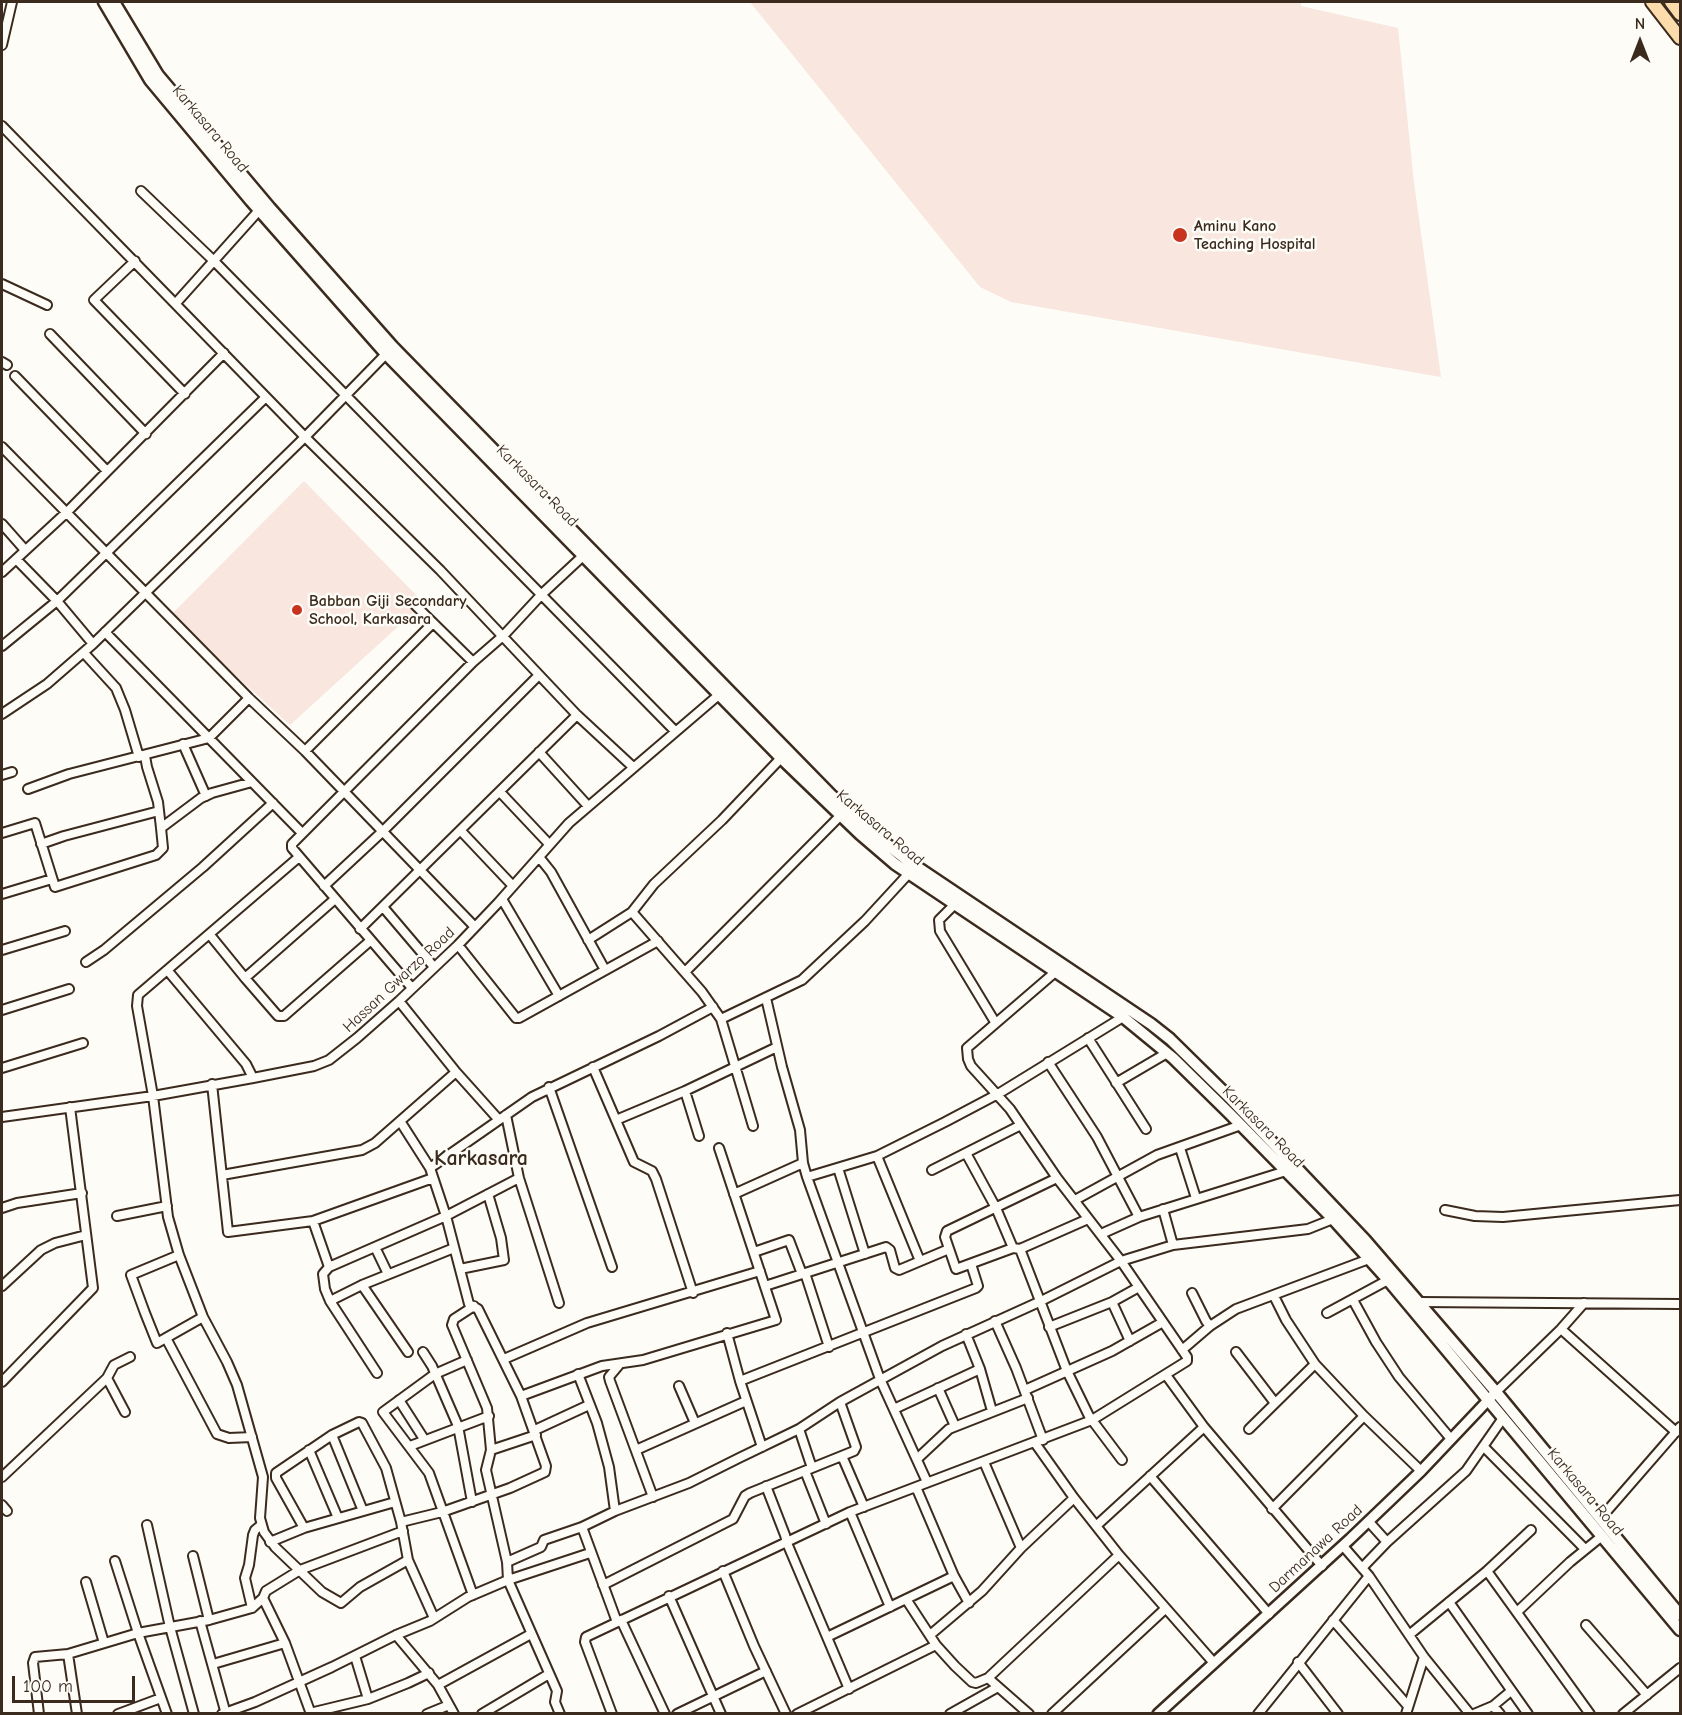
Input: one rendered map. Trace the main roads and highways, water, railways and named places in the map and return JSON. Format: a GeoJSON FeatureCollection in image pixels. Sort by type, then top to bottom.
{"type":"FeatureCollection","features":[{"type":"Feature","properties":{"kind":"highway"},"geometry":{"type":"LineString","coordinates":[[1652,2],[1680,38]]}},
{"type":"Feature","properties":{"kind":"highway"},"geometry":{"type":"LineString","coordinates":[[1671,2],[1680,14]]}},
{"type":"Feature","properties":{"kind":"main road","name":"Karkasara Road"},"geometry":{"type":"LineString","coordinates":[[104,2],[144,72],[389,350],[584,555],[831,795],[912,870],[955,904],[1076,979],[1167,1053],[1333,1219],[1600,1519],[1680,1615]]}},
{"type":"Feature","properties":{"kind":"main road","name":"Karkasara Road"},"geometry":{"type":"LineString","coordinates":[[114,2],[158,75],[262,207]]}},
{"type":"Feature","properties":{"kind":"main road","name":"Karkasara Road"},"geometry":{"type":"LineString","coordinates":[[389,350],[723,691],[781,758],[840,816],[886,856],[912,870],[1059,969]]}},
{"type":"Feature","properties":{"kind":"main road","name":"Karkasara Road"},"geometry":{"type":"LineString","coordinates":[[1087,987],[1151,1024],[1170,1039],[1365,1240],[1419,1302],[1492,1396],[1503,1419],[1680,1630]]}},
{"type":"Feature","properties":{"kind":"place","name":"Aminu Kano Teaching Hospital"},"geometry":{"type":"Point","coordinates":[1180,235]}},
{"type":"Feature","properties":{"kind":"place","name":"Babban Giji Secondary School, Karkasara"},"geometry":{"type":"Point","coordinates":[297,610]}},
{"type":"Feature","properties":{"kind":"district","name":"Karkasara"},"geometry":{"type":"Point","coordinates":[481,1159]}}]}
